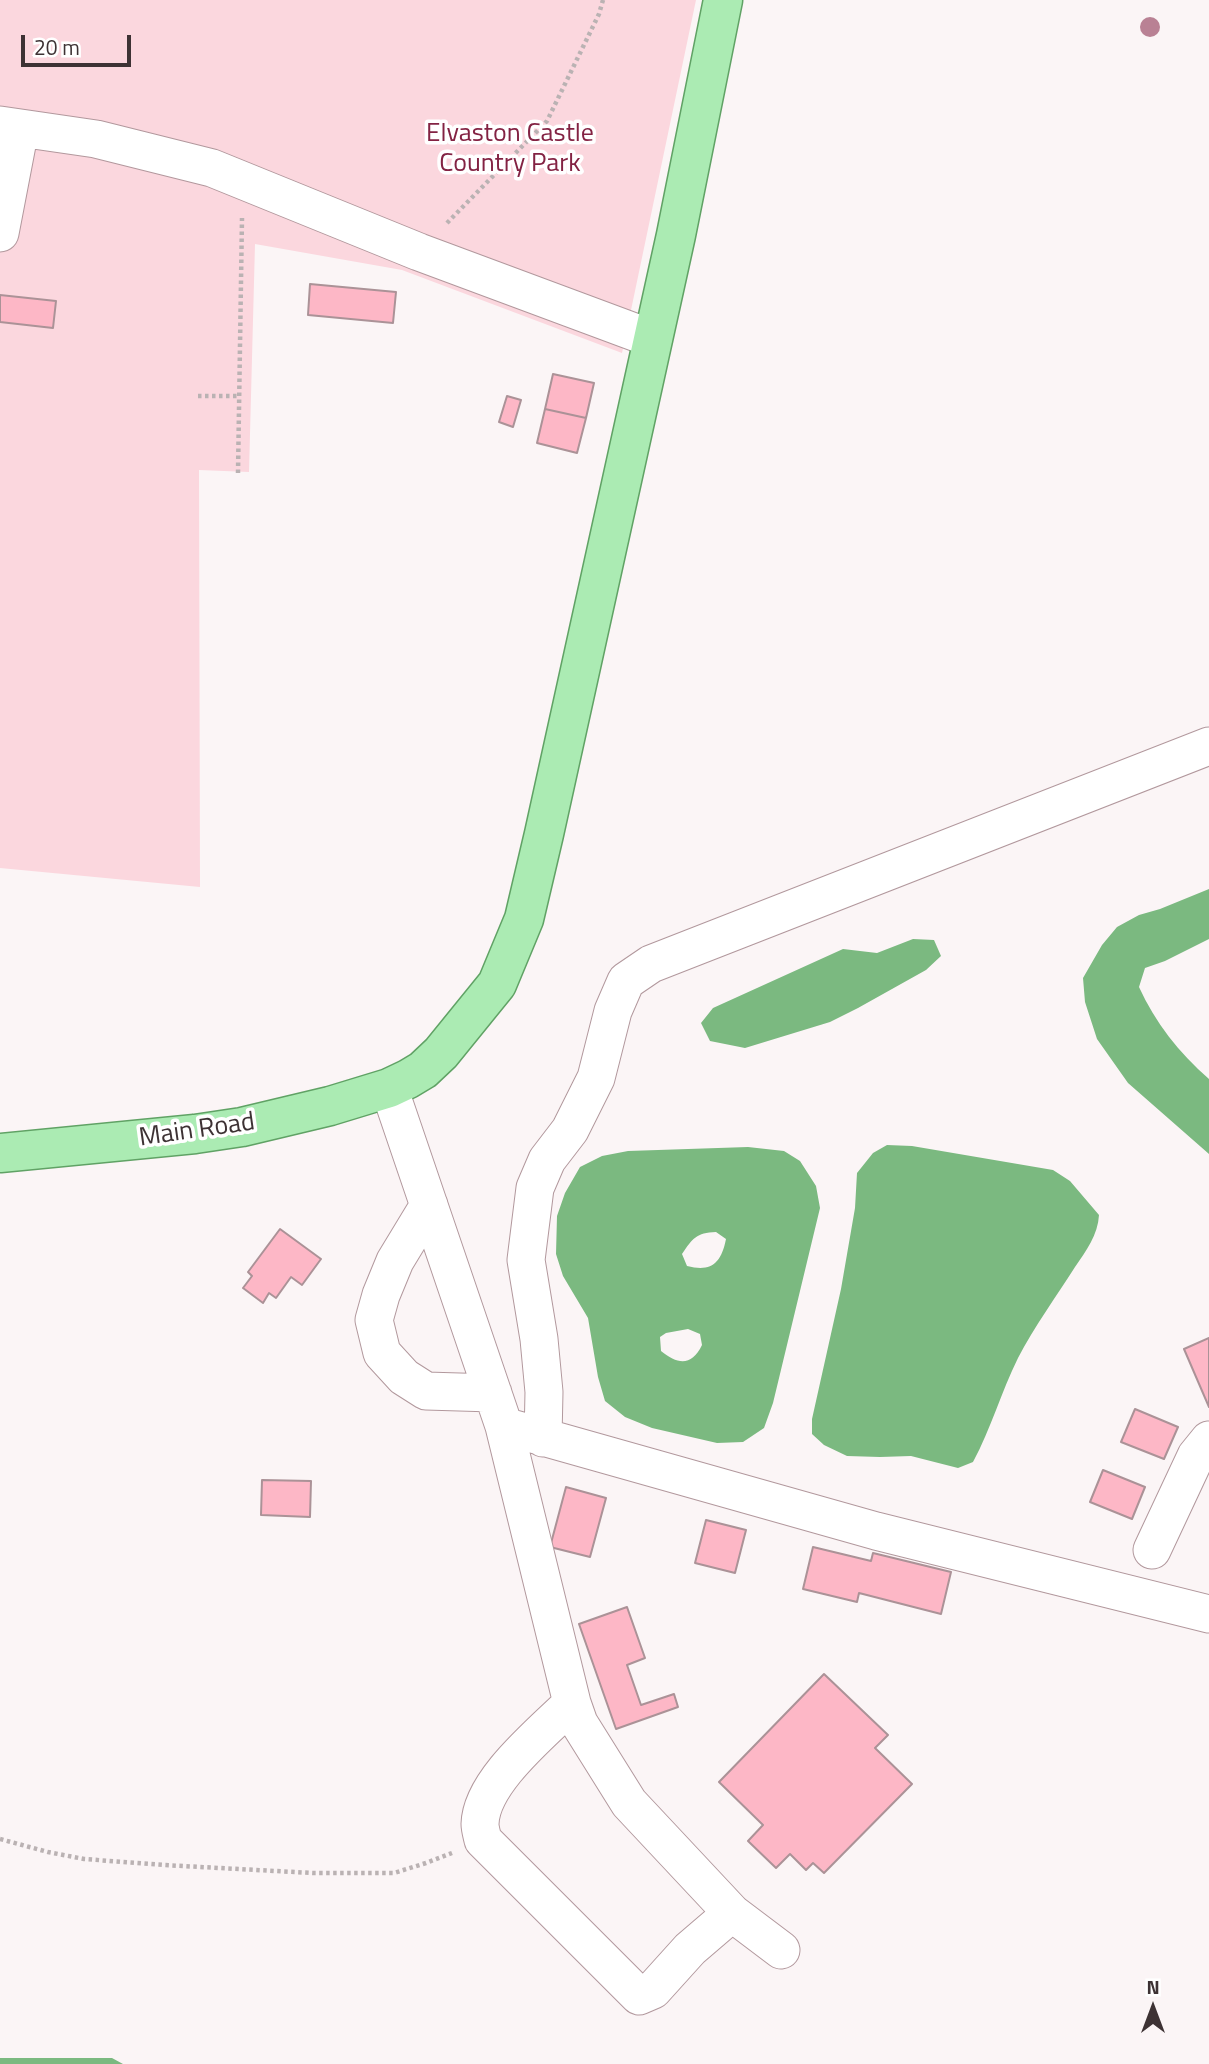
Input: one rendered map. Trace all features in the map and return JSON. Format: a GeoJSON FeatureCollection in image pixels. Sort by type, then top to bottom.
{"type":"FeatureCollection","features":[{"type":"Feature","properties":{"kind":"main road","name":"Main Road"},"geometry":{"type":"LineString","coordinates":[[0,1153],[242,1127],[330,1106],[389,1088],[423,1070],[441,1053],[497,984],[524,919],[547,821],[676,235],[723,0]]}},
{"type":"Feature","properties":{"kind":"lane"},"geometry":{"type":"LineString","coordinates":[[0,233],[10,127],[96,139],[212,167],[419,252],[653,340]]}},
{"type":"Feature","properties":{"kind":"lane"},"geometry":{"type":"LineString","coordinates":[[543,1438],[544,1392],[539,1339],[526,1260],[535,1188],[547,1160],[570,1129],[596,1078],[613,1011],[626,981],[651,964],[1209,747]]}},
{"type":"Feature","properties":{"kind":"lane"},"geometry":{"type":"LineString","coordinates":[[389,1088],[498,1409],[579,1723],[629,1803],[732,1913],[781,1950]]}},
{"type":"Feature","properties":{"kind":"lane"},"geometry":{"type":"LineString","coordinates":[[429,1205],[395,1261],[374,1320],[382,1353],[404,1377],[426,1391],[498,1409],[543,1438],[876,1531],[1209,1615]]}},
{"type":"Feature","properties":{"kind":"lane"},"geometry":{"type":"LineString","coordinates":[[1152,1550],[1196,1456],[1209,1440]]}},
{"type":"Feature","properties":{"kind":"lane"},"geometry":{"type":"LineString","coordinates":[[572,1703],[502,1773],[484,1804],[480,1824],[483,1840],[639,1996],[653,1990],[690,1950],[732,1913]]}},
{"type":"Feature","properties":{"kind":"path"},"geometry":{"type":"LineString","coordinates":[[419,252],[547,121],[599,14],[603,0]]}},
{"type":"Feature","properties":{"kind":"path"},"geometry":{"type":"LineString","coordinates":[[238,473],[243,181]]}},
{"type":"Feature","properties":{"kind":"path"},"geometry":{"type":"LineString","coordinates":[[198,396],[240,396]]}},
{"type":"Feature","properties":{"kind":"path"},"geometry":{"type":"LineString","coordinates":[[0,1839],[84,1859],[313,1873],[394,1873],[483,1840]]}},
{"type":"Feature","properties":{"kind":"green space","name":"Elvaston Castle Country Park"},"geometry":{"type":"Polygon","coordinates":[[[0,0],[696,0],[622,353],[402,270],[255,244],[249,472],[199,470],[200,887],[0,868],[0,0]]]}},
{"type":"Feature","properties":{"kind":"shaded area"},"geometry":{"type":"Polygon","coordinates":[[[1209,889],[1209,939],[1145,968],[1139,987],[1169,1036],[1209,1079],[1209,1154],[1128,1083],[1097,1039],[1085,1002],[1083,978],[1102,945],[1117,927],[1139,915],[1209,889]]]}},
{"type":"Feature","properties":{"kind":"shaded area"},"geometry":{"type":"Polygon","coordinates":[[[913,939],[934,940],[941,956],[926,970],[830,1022],[745,1048],[710,1041],[701,1023],[713,1008],[843,949],[877,953],[913,939]]]}},
{"type":"Feature","properties":{"kind":"shaded area"},"geometry":{"type":"Polygon","coordinates":[[[887,1145],[912,1146],[1053,1170],[1070,1181],[1099,1215],[1091,1242],[1018,1358],[973,1462],[958,1468],[911,1456],[847,1456],[824,1445],[812,1434],[812,1419],[841,1289],[855,1208],[857,1173],[873,1153],[887,1145]]]}},
{"type":"Feature","properties":{"kind":"shaded area"},"geometry":{"type":"Polygon","coordinates":[[[748,1147],[784,1151],[800,1161],[816,1186],[820,1208],[773,1403],[764,1428],[743,1442],[717,1443],[652,1428],[625,1417],[605,1401],[588,1318],[563,1276],[556,1254],[557,1216],[565,1193],[580,1167],[602,1156],[628,1151],[748,1147]],[[716,1232],[699,1235],[689,1244],[682,1254],[687,1266],[709,1267],[718,1260],[726,1239],[716,1232]],[[688,1329],[666,1333],[660,1337],[661,1351],[679,1361],[694,1357],[702,1345],[700,1334],[688,1329]]]}},
{"type":"Feature","properties":{"kind":"shaded area"},"geometry":{"type":"Polygon","coordinates":[[[0,2058],[112,2058],[123,2064],[0,2064],[0,2058]]]}},
{"type":"Feature","properties":{"kind":"building"},"geometry":{"type":"Polygon","coordinates":[[[310,284],[396,292],[393,323],[308,315],[310,284]]]}},
{"type":"Feature","properties":{"kind":"building"},"geometry":{"type":"Polygon","coordinates":[[[0,295],[56,301],[53,328],[0,322],[0,295]]]}},
{"type":"Feature","properties":{"kind":"building"},"geometry":{"type":"Polygon","coordinates":[[[553,374],[594,383],[586,418],[545,409],[553,374]]]}},
{"type":"Feature","properties":{"kind":"building"},"geometry":{"type":"Polygon","coordinates":[[[507,396],[521,400],[513,427],[499,422],[507,396]]]}},
{"type":"Feature","properties":{"kind":"building"},"geometry":{"type":"Polygon","coordinates":[[[545,409],[586,418],[577,453],[537,443],[545,409]]]}},
{"type":"Feature","properties":{"kind":"building"},"geometry":{"type":"Polygon","coordinates":[[[280,1229],[321,1259],[302,1285],[291,1277],[276,1298],[269,1293],[263,1303],[243,1288],[252,1276],[248,1272],[280,1229]]]}},
{"type":"Feature","properties":{"kind":"building"},"geometry":{"type":"Polygon","coordinates":[[[1209,1338],[1209,1407],[1184,1349],[1209,1338]]]}},
{"type":"Feature","properties":{"kind":"building"},"geometry":{"type":"Polygon","coordinates":[[[1135,1409],[1178,1427],[1164,1459],[1121,1442],[1135,1409]]]}},
{"type":"Feature","properties":{"kind":"building"},"geometry":{"type":"Polygon","coordinates":[[[1103,1470],[1145,1487],[1132,1519],[1090,1502],[1103,1470]]]}},
{"type":"Feature","properties":{"kind":"building"},"geometry":{"type":"Polygon","coordinates":[[[262,1480],[311,1481],[310,1517],[261,1515],[262,1480]]]}},
{"type":"Feature","properties":{"kind":"building"},"geometry":{"type":"Polygon","coordinates":[[[566,1487],[606,1498],[590,1557],[550,1547],[566,1487]]]}},
{"type":"Feature","properties":{"kind":"building"},"geometry":{"type":"Polygon","coordinates":[[[706,1520],[746,1530],[735,1573],[695,1563],[706,1520]]]}},
{"type":"Feature","properties":{"kind":"building"},"geometry":{"type":"Polygon","coordinates":[[[813,1547],[871,1561],[873,1553],[951,1572],[941,1614],[859,1593],[857,1602],[803,1589],[813,1547]]]}},
{"type":"Feature","properties":{"kind":"building"},"geometry":{"type":"Polygon","coordinates":[[[627,1607],[645,1658],[627,1665],[641,1705],[674,1694],[678,1707],[616,1729],[579,1624],[627,1607]]]}},
{"type":"Feature","properties":{"kind":"building"},"geometry":{"type":"Polygon","coordinates":[[[824,1674],[888,1735],[875,1748],[912,1784],[824,1873],[813,1863],[806,1870],[790,1854],[776,1868],[748,1841],[763,1825],[719,1782],[824,1674]]]}}]}
